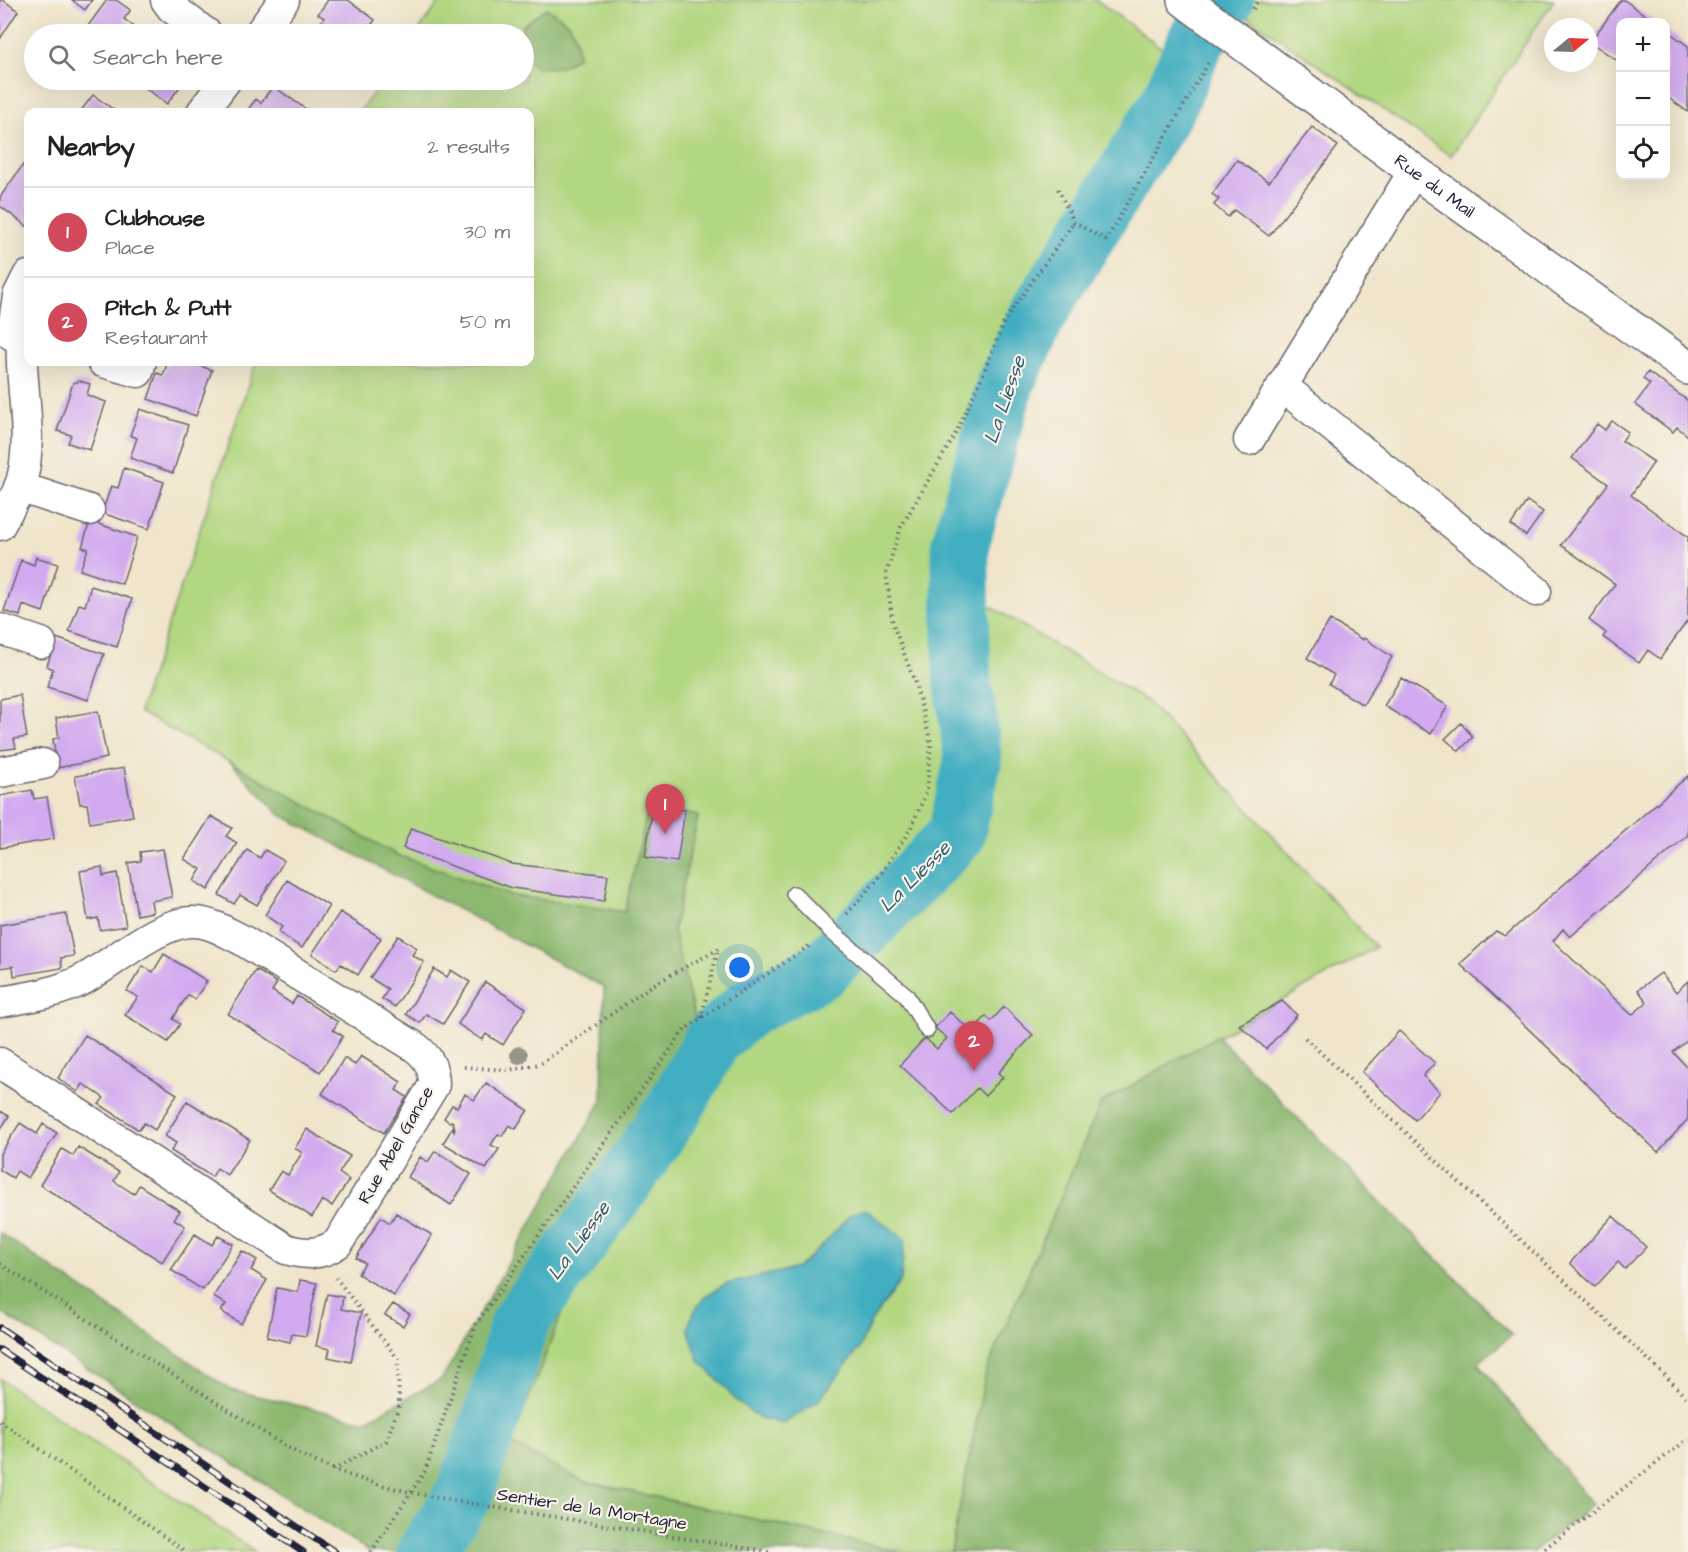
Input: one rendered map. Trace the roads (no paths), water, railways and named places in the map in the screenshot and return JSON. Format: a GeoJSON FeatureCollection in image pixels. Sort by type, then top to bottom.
{"type":"FeatureCollection","features":[{"type":"Feature","properties":{"kind":"main road","name":"Rue du Mail"},"geometry":{"type":"LineString","coordinates":[[1208,18],[1414,171],[1688,368]]}},
{"type":"Feature","properties":{"kind":"street"},"geometry":{"type":"LineString","coordinates":[[166,0],[172,8],[194,24]]}},
{"type":"Feature","properties":{"kind":"street"},"geometry":{"type":"LineString","coordinates":[[264,24],[274,3]]}},
{"type":"Feature","properties":{"kind":"street"},"geometry":{"type":"LineString","coordinates":[[205,108],[218,90]]}},
{"type":"Feature","properties":{"kind":"street"},"geometry":{"type":"LineString","coordinates":[[1249,440],[1414,171]]}},
{"type":"Feature","properties":{"kind":"street"},"geometry":{"type":"LineString","coordinates":[[0,525],[19,487],[24,470],[26,416],[16,336],[18,296],[24,284]]}},
{"type":"Feature","properties":{"kind":"street"},"geometry":{"type":"LineString","coordinates":[[117,366],[138,372],[140,366]]}},
{"type":"Feature","properties":{"kind":"street"},"geometry":{"type":"LineString","coordinates":[[1282,386],[1536,591]]}},
{"type":"Feature","properties":{"kind":"street"},"geometry":{"type":"LineString","coordinates":[[19,487],[89,510]]}},
{"type":"Feature","properties":{"kind":"street"},"geometry":{"type":"LineString","coordinates":[[0,629],[41,643]]}},
{"type":"Feature","properties":{"kind":"street"},"geometry":{"type":"LineString","coordinates":[[0,772],[43,764]]}},
{"type":"Feature","properties":{"kind":"street","name":"Rue Abel Gance"},"geometry":{"type":"LineString","coordinates":[[0,1002],[63,988],[83,979],[156,933],[193,921],[213,926],[242,940],[414,1047],[425,1055],[431,1064],[434,1084],[338,1242],[328,1250],[304,1254],[286,1249],[0,1063]]}},
{"type":"Feature","properties":{"kind":"lane"},"geometry":{"type":"LineString","coordinates":[[794,894],[834,934],[906,995],[927,1030]]}},
{"type":"Feature","properties":{"kind":"water"},"geometry":{"type":"Polygon","coordinates":[[[865,1209],[905,1239],[901,1280],[872,1320],[859,1349],[818,1401],[784,1424],[759,1418],[734,1399],[699,1361],[688,1329],[692,1315],[705,1296],[726,1284],[797,1268],[823,1245],[850,1215],[865,1209]]]}},
{"type":"Feature","properties":{"kind":"waterway","name":"La Liesse"},"geometry":{"type":"LineString","coordinates":[[426,1552],[465,1493],[498,1399],[519,1323],[618,1191],[676,1106],[713,1039],[747,1009],[821,971],[956,836],[973,760],[962,675],[960,545],[1006,382],[1039,313],[1170,101],[1196,41],[1225,0]]}},
{"type":"Feature","properties":{"kind":"railway"},"geometry":{"type":"LineString","coordinates":[[0,1328],[335,1552]]}},
{"type":"Feature","properties":{"kind":"railway"},"geometry":{"type":"LineString","coordinates":[[0,1350],[303,1552]]}},
{"type":"Feature","properties":{"kind":"place","name":"Clubhouse"},"geometry":{"type":"Point","coordinates":[665,834]}},
{"type":"Feature","properties":{"kind":"place","name":"Pitch & Putt"},"geometry":{"type":"Point","coordinates":[974,1071]}}]}
